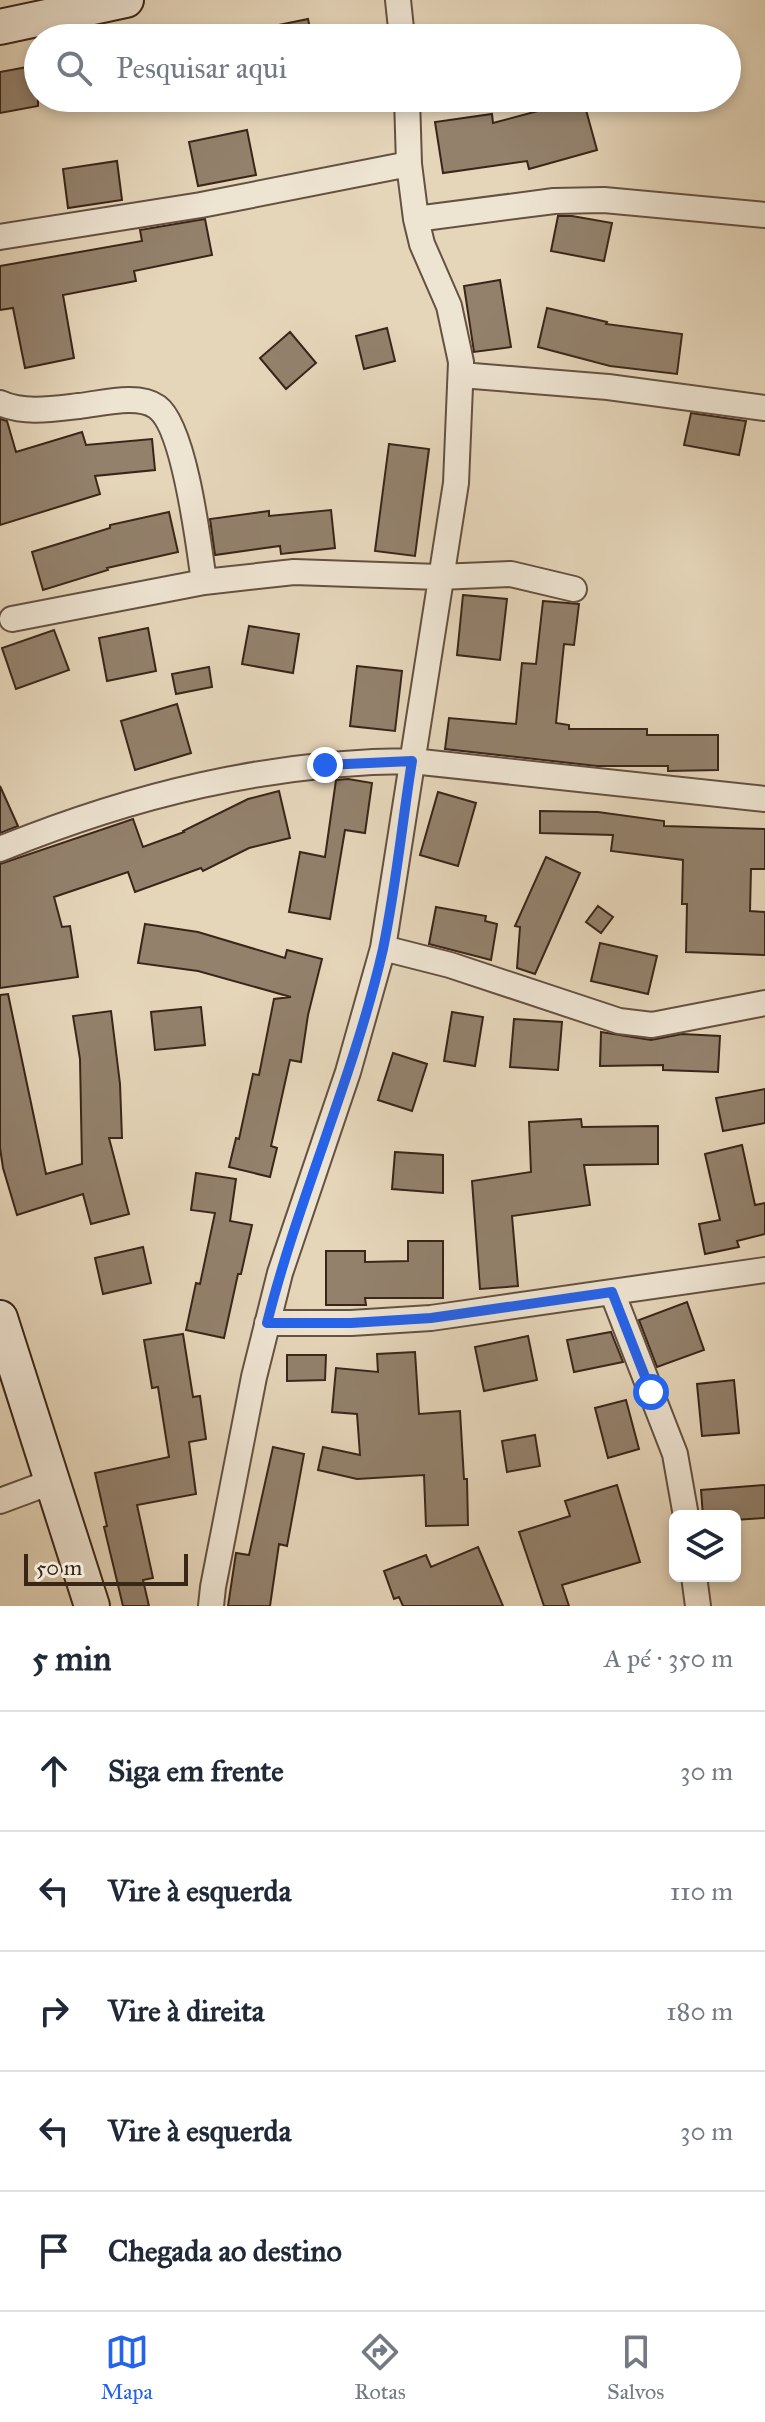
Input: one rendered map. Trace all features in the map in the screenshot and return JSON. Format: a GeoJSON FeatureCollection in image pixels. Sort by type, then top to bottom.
{"type":"FeatureCollection","features":[{"type":"Feature","properties":{"kind":"main road"},"geometry":{"type":"LineString","coordinates":[[0,27],[126,0]]}},
{"type":"Feature","properties":{"kind":"main road"},"geometry":{"type":"LineString","coordinates":[[0,1318],[92,1606]]}},
{"type":"Feature","properties":{"kind":"street"},"geometry":{"type":"LineString","coordinates":[[398,0],[401,24]]}},
{"type":"Feature","properties":{"kind":"street"},"geometry":{"type":"LineString","coordinates":[[211,1606],[248,1407],[280,1273],[348,1072],[383,948],[456,483],[461,375],[452,316],[422,244],[416,219],[409,164],[407,112]]}},
{"type":"Feature","properties":{"kind":"street"},"geometry":{"type":"LineString","coordinates":[[0,237],[201,205],[409,164]]}},
{"type":"Feature","properties":{"kind":"street"},"geometry":{"type":"LineString","coordinates":[[416,219],[554,201],[604,200],[765,215]]}},
{"type":"Feature","properties":{"kind":"street"},"geometry":{"type":"LineString","coordinates":[[461,375],[608,387],[765,408]]}},
{"type":"Feature","properties":{"kind":"street"},"geometry":{"type":"LineString","coordinates":[[0,403],[15,408],[41,410],[132,401],[156,406],[168,420],[191,492],[204,582]]}},
{"type":"Feature","properties":{"kind":"street"},"geometry":{"type":"LineString","coordinates":[[12,619],[204,582],[294,572],[439,577],[511,574],[574,589]]}},
{"type":"Feature","properties":{"kind":"street"},"geometry":{"type":"LineString","coordinates":[[0,849],[132,801],[206,783],[325,765],[412,761],[765,799]]}},
{"type":"Feature","properties":{"kind":"street"},"geometry":{"type":"LineString","coordinates":[[383,948],[450,965],[636,1024],[652,1025],[765,1003]]}},
{"type":"Feature","properties":{"kind":"street"},"geometry":{"type":"LineString","coordinates":[[267,1323],[351,1323],[431,1318],[765,1270]]}},
{"type":"Feature","properties":{"kind":"street"},"geometry":{"type":"LineString","coordinates":[[612,1292],[675,1454],[685,1510]]}},
{"type":"Feature","properties":{"kind":"street"},"geometry":{"type":"LineString","coordinates":[[0,1501],[51,1482]]}},
{"type":"Feature","properties":{"kind":"street"},"geometry":{"type":"LineString","coordinates":[[695,1582],[698,1606]]}},
{"type":"Feature","properties":{"kind":"building"},"geometry":{"type":"Polygon","coordinates":[[[308,19],[309,24],[283,24],[308,19]]]}},
{"type":"Feature","properties":{"kind":"building"},"geometry":{"type":"Polygon","coordinates":[[[24,68],[24,109],[0,113],[0,72],[24,68]]]}},
{"type":"Feature","properties":{"kind":"building"},"geometry":{"type":"Polygon","coordinates":[[[534,112],[587,112],[597,150],[529,169],[527,161],[443,173],[435,122],[492,114],[493,123],[534,112]]]}},
{"type":"Feature","properties":{"kind":"building"},"geometry":{"type":"Polygon","coordinates":[[[247,130],[256,175],[198,186],[189,142],[247,130]]]}},
{"type":"Feature","properties":{"kind":"building"},"geometry":{"type":"Polygon","coordinates":[[[117,161],[122,200],[68,208],[63,169],[117,161]]]}},
{"type":"Feature","properties":{"kind":"building"},"geometry":{"type":"Polygon","coordinates":[[[558,216],[612,223],[604,261],[551,251],[558,216]]]}},
{"type":"Feature","properties":{"kind":"building"},"geometry":{"type":"Polygon","coordinates":[[[205,219],[212,255],[134,271],[136,281],[63,295],[74,358],[25,368],[13,308],[0,310],[0,266],[142,241],[140,230],[205,219]]]}},
{"type":"Feature","properties":{"kind":"building"},"geometry":{"type":"Polygon","coordinates":[[[500,280],[511,347],[474,352],[464,286],[500,280]]]}},
{"type":"Feature","properties":{"kind":"building"},"geometry":{"type":"Polygon","coordinates":[[[547,308],[606,324],[682,334],[677,374],[610,366],[538,347],[547,308]]]}},
{"type":"Feature","properties":{"kind":"building"},"geometry":{"type":"Polygon","coordinates":[[[387,328],[395,361],[364,369],[356,336],[387,328]]]}},
{"type":"Feature","properties":{"kind":"building"},"geometry":{"type":"Polygon","coordinates":[[[290,332],[316,363],[286,389],[260,358],[290,332]]]}},
{"type":"Feature","properties":{"kind":"building"},"geometry":{"type":"Polygon","coordinates":[[[691,413],[746,421],[739,455],[684,445],[691,413]]]}},
{"type":"Feature","properties":{"kind":"building"},"geometry":{"type":"Polygon","coordinates":[[[0,419],[7,421],[16,452],[82,432],[86,445],[152,439],[155,470],[95,476],[100,494],[0,525],[0,419]]]}},
{"type":"Feature","properties":{"kind":"building"},"geometry":{"type":"Polygon","coordinates":[[[389,444],[429,449],[415,556],[375,551],[389,444]]]}},
{"type":"Feature","properties":{"kind":"building"},"geometry":{"type":"Polygon","coordinates":[[[331,510],[335,548],[281,554],[280,546],[215,555],[210,519],[269,511],[269,516],[331,510]]]}},
{"type":"Feature","properties":{"kind":"building"},"geometry":{"type":"Polygon","coordinates":[[[169,512],[178,552],[107,568],[43,590],[32,552],[110,528],[110,525],[169,512]]]}},
{"type":"Feature","properties":{"kind":"building"},"geometry":{"type":"Polygon","coordinates":[[[463,595],[507,599],[500,660],[457,655],[463,595]]]}},
{"type":"Feature","properties":{"kind":"building"},"geometry":{"type":"Polygon","coordinates":[[[543,601],[579,604],[574,645],[564,644],[556,723],[569,725],[569,729],[647,729],[647,735],[718,735],[718,770],[668,771],[668,766],[597,766],[445,749],[449,718],[516,724],[522,663],[536,664],[543,601]]]}},
{"type":"Feature","properties":{"kind":"building"},"geometry":{"type":"Polygon","coordinates":[[[249,626],[299,634],[293,673],[242,664],[249,626]]]}},
{"type":"Feature","properties":{"kind":"building"},"geometry":{"type":"Polygon","coordinates":[[[148,628],[156,671],[107,681],[99,638],[148,628]]]}},
{"type":"Feature","properties":{"kind":"building"},"geometry":{"type":"Polygon","coordinates":[[[54,630],[69,670],[16,689],[2,648],[54,630]]]}},
{"type":"Feature","properties":{"kind":"building"},"geometry":{"type":"Polygon","coordinates":[[[357,666],[402,671],[395,731],[350,726],[357,666]]]}},
{"type":"Feature","properties":{"kind":"building"},"geometry":{"type":"Polygon","coordinates":[[[209,667],[212,687],[176,694],[172,674],[209,667]]]}},
{"type":"Feature","properties":{"kind":"building"},"geometry":{"type":"Polygon","coordinates":[[[177,704],[191,753],[135,770],[121,721],[177,704]]]}},
{"type":"Feature","properties":{"kind":"building"},"geometry":{"type":"Polygon","coordinates":[[[336,780],[372,783],[365,833],[345,830],[330,919],[289,912],[300,852],[325,857],[336,780]]]}},
{"type":"Feature","properties":{"kind":"building"},"geometry":{"type":"Polygon","coordinates":[[[0,786],[18,826],[0,833],[0,786]]]}},
{"type":"Feature","properties":{"kind":"building"},"geometry":{"type":"Polygon","coordinates":[[[279,791],[290,838],[249,848],[203,871],[201,868],[135,892],[128,872],[54,897],[62,927],[70,926],[78,977],[0,988],[0,864],[133,819],[143,847],[184,832],[248,799],[279,791]]]}},
{"type":"Feature","properties":{"kind":"building"},"geometry":{"type":"Polygon","coordinates":[[[438,792],[476,803],[458,866],[420,855],[438,792]]]}},
{"type":"Feature","properties":{"kind":"building"},"geometry":{"type":"Polygon","coordinates":[[[540,811],[598,812],[664,821],[664,826],[765,829],[765,869],[751,869],[750,911],[765,912],[765,955],[686,952],[687,904],[682,904],[683,860],[611,851],[613,835],[540,833],[540,811]]]}},
{"type":"Feature","properties":{"kind":"building"},"geometry":{"type":"Polygon","coordinates":[[[546,857],[580,873],[535,974],[517,968],[520,927],[515,926],[546,857]]]}},
{"type":"Feature","properties":{"kind":"building"},"geometry":{"type":"Polygon","coordinates":[[[598,906],[613,917],[601,933],[586,922],[598,906]]]}},
{"type":"Feature","properties":{"kind":"building"},"geometry":{"type":"Polygon","coordinates":[[[436,907],[486,916],[485,921],[497,924],[491,960],[429,944],[436,907]]]}},
{"type":"Feature","properties":{"kind":"building"},"geometry":{"type":"Polygon","coordinates":[[[145,924],[198,932],[285,958],[287,950],[322,959],[308,1015],[301,1062],[290,1060],[271,1146],[277,1148],[270,1177],[229,1167],[236,1138],[239,1139],[253,1074],[259,1075],[274,999],[291,997],[198,971],[138,963],[145,924]]]}},
{"type":"Feature","properties":{"kind":"building"},"geometry":{"type":"Polygon","coordinates":[[[600,943],[657,956],[648,994],[591,981],[600,943]]]}},
{"type":"Feature","properties":{"kind":"building"},"geometry":{"type":"Polygon","coordinates":[[[8,994],[46,1174],[82,1164],[80,1059],[73,1016],[111,1011],[120,1084],[122,1138],[109,1138],[129,1214],[91,1224],[83,1194],[17,1215],[0,1148],[0,995],[8,994]]]}},
{"type":"Feature","properties":{"kind":"building"},"geometry":{"type":"Polygon","coordinates":[[[201,1007],[205,1045],[155,1050],[151,1012],[201,1007]]]}},
{"type":"Feature","properties":{"kind":"building"},"geometry":{"type":"Polygon","coordinates":[[[452,1012],[483,1017],[475,1066],[444,1061],[452,1012]]]}},
{"type":"Feature","properties":{"kind":"building"},"geometry":{"type":"Polygon","coordinates":[[[514,1019],[562,1022],[558,1070],[510,1067],[514,1019]]]}},
{"type":"Feature","properties":{"kind":"building"},"geometry":{"type":"Polygon","coordinates":[[[601,1032],[651,1040],[682,1034],[720,1036],[718,1072],[663,1070],[663,1065],[600,1066],[601,1032]]]}},
{"type":"Feature","properties":{"kind":"building"},"geometry":{"type":"Polygon","coordinates":[[[393,1053],[427,1064],[412,1111],[378,1100],[393,1053]]]}},
{"type":"Feature","properties":{"kind":"building"},"geometry":{"type":"Polygon","coordinates":[[[765,1089],[765,1123],[723,1131],[716,1098],[765,1089]]]}},
{"type":"Feature","properties":{"kind":"building"},"geometry":{"type":"Polygon","coordinates":[[[581,1119],[582,1127],[658,1126],[658,1164],[584,1165],[590,1205],[512,1216],[518,1286],[480,1289],[472,1181],[531,1172],[529,1122],[581,1119]]]}},
{"type":"Feature","properties":{"kind":"building"},"geometry":{"type":"Polygon","coordinates":[[[742,1145],[755,1205],[765,1203],[765,1234],[737,1241],[739,1247],[705,1254],[699,1224],[720,1220],[705,1154],[742,1145]]]}},
{"type":"Feature","properties":{"kind":"building"},"geometry":{"type":"Polygon","coordinates":[[[395,1152],[443,1155],[443,1193],[392,1189],[395,1152]]]}},
{"type":"Feature","properties":{"kind":"building"},"geometry":{"type":"Polygon","coordinates":[[[196,1173],[236,1179],[230,1221],[252,1225],[224,1338],[186,1330],[196,1283],[200,1284],[215,1213],[191,1210],[196,1173]]]}},
{"type":"Feature","properties":{"kind":"building"},"geometry":{"type":"Polygon","coordinates":[[[408,1241],[443,1241],[443,1298],[365,1298],[366,1305],[326,1305],[326,1251],[365,1251],[365,1262],[408,1261],[408,1241]]]}},
{"type":"Feature","properties":{"kind":"building"},"geometry":{"type":"Polygon","coordinates":[[[143,1247],[151,1283],[103,1294],[95,1258],[143,1247]]]}},
{"type":"Feature","properties":{"kind":"building"},"geometry":{"type":"Polygon","coordinates":[[[687,1302],[704,1350],[657,1367],[639,1320],[687,1302]]]}},
{"type":"Feature","properties":{"kind":"building"},"geometry":{"type":"Polygon","coordinates":[[[611,1332],[623,1362],[574,1372],[567,1340],[611,1332]]]}},
{"type":"Feature","properties":{"kind":"building"},"geometry":{"type":"Polygon","coordinates":[[[183,1334],[193,1397],[200,1396],[206,1439],[189,1442],[196,1494],[137,1505],[153,1578],[143,1580],[149,1606],[123,1606],[95,1473],[169,1457],[158,1387],[152,1388],[144,1340],[183,1334]]]}},
{"type":"Feature","properties":{"kind":"building"},"geometry":{"type":"Polygon","coordinates":[[[528,1336],[537,1380],[484,1391],[475,1347],[528,1336]]]}},
{"type":"Feature","properties":{"kind":"building"},"geometry":{"type":"Polygon","coordinates":[[[415,1352],[419,1414],[460,1411],[468,1525],[426,1526],[424,1475],[357,1479],[318,1470],[323,1447],[360,1455],[357,1414],[332,1412],[336,1368],[378,1372],[377,1354],[415,1352]]]}},
{"type":"Feature","properties":{"kind":"building"},"geometry":{"type":"Polygon","coordinates":[[[287,1355],[326,1355],[325,1380],[287,1381],[287,1355]]]}},
{"type":"Feature","properties":{"kind":"building"},"geometry":{"type":"Polygon","coordinates":[[[734,1380],[739,1433],[702,1436],[697,1384],[734,1380]]]}},
{"type":"Feature","properties":{"kind":"building"},"geometry":{"type":"Polygon","coordinates":[[[626,1400],[639,1449],[608,1458],[595,1408],[626,1400]]]}},
{"type":"Feature","properties":{"kind":"building"},"geometry":{"type":"Polygon","coordinates":[[[535,1435],[540,1466],[507,1472],[502,1441],[535,1435]]]}},
{"type":"Feature","properties":{"kind":"building"},"geometry":{"type":"Polygon","coordinates":[[[273,1447],[304,1454],[287,1546],[279,1544],[270,1606],[228,1606],[236,1553],[249,1555],[273,1447]]]}},
{"type":"Feature","properties":{"kind":"building"},"geometry":{"type":"Polygon","coordinates":[[[617,1485],[640,1562],[562,1585],[569,1606],[544,1606],[519,1532],[570,1516],[565,1501],[617,1485]]]}},
{"type":"Feature","properties":{"kind":"building"},"geometry":{"type":"Polygon","coordinates":[[[765,1485],[765,1518],[741,1520],[741,1510],[703,1510],[701,1490],[765,1485]]]}},
{"type":"Feature","properties":{"kind":"building"},"geometry":{"type":"Polygon","coordinates":[[[478,1547],[503,1606],[403,1606],[399,1597],[394,1599],[384,1571],[426,1555],[431,1567],[478,1547]]]}},
{"type":"Feature","properties":{"kind":"route"},"geometry":{"type":"LineString","coordinates":[[325,765],[412,761],[383,948],[348,1072],[280,1273],[267,1323],[351,1323],[431,1318],[612,1292],[651,1392]]}}]}
